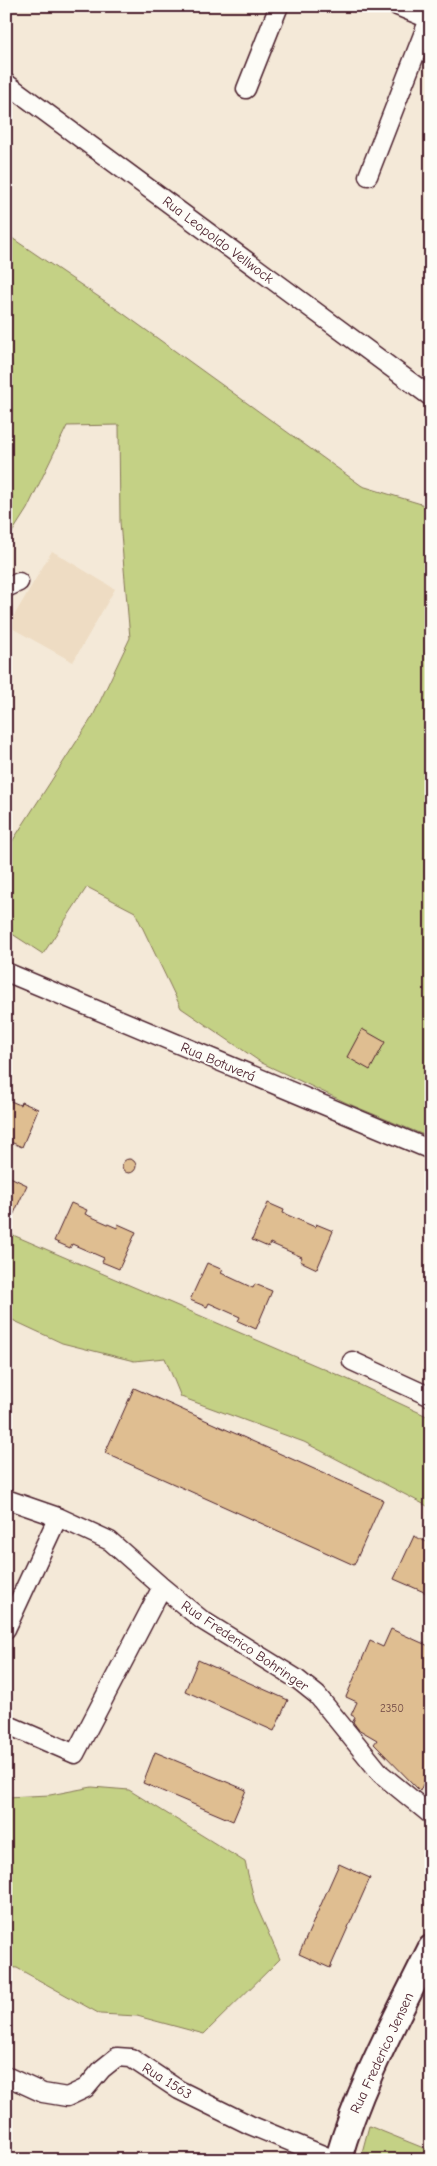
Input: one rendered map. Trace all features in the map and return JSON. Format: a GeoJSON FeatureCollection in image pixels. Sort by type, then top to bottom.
{"type":"FeatureCollection","features":[{"type":"Feature","properties":{"kind":"main road","name":"Rua Frederico Jensen"},"geometry":{"type":"LineString","coordinates":[[337,2160],[352,2116],[374,2064],[431,1948]]}},
{"type":"Feature","properties":{"kind":"street"},"geometry":{"type":"LineString","coordinates":[[246,89],[279,6]]}},
{"type":"Feature","properties":{"kind":"street"},"geometry":{"type":"LineString","coordinates":[[368,176],[430,20],[397,6]]}},
{"type":"Feature","properties":{"kind":"street","name":"Rua Leopoldo Vellwock"},"geometry":{"type":"LineString","coordinates":[[6,83],[431,397]]}},
{"type":"Feature","properties":{"kind":"street","name":"Rua Botuverá"},"geometry":{"type":"LineString","coordinates":[[6,972],[431,1150]]}},
{"type":"Feature","properties":{"kind":"street"},"geometry":{"type":"LineString","coordinates":[[352,1361],[431,1397]]}},
{"type":"Feature","properties":{"kind":"street","name":"Rua Frederico Bohringer"},"geometry":{"type":"LineString","coordinates":[[6,1499],[58,1518],[110,1541],[202,1620],[297,1679],[317,1695],[381,1774],[431,1815]]}},
{"type":"Feature","properties":{"kind":"street"},"geometry":{"type":"LineString","coordinates":[[6,1628],[58,1518]]}},
{"type":"Feature","properties":{"kind":"street"},"geometry":{"type":"LineString","coordinates":[[6,1724],[75,1754],[162,1587]]}},
{"type":"Feature","properties":{"kind":"street","name":"Rua 1563"},"geometry":{"type":"LineString","coordinates":[[6,2076],[43,2093],[67,2097],[86,2088],[102,2069],[117,2057],[132,2058],[179,2090],[250,2125],[337,2160]]}},
{"type":"Feature","properties":{"kind":"shaded area"},"geometry":{"type":"Polygon","coordinates":[[[52,551],[115,589],[73,662],[8,626],[52,551]]]}},
{"type":"Feature","properties":{"kind":"green space"},"geometry":{"type":"Polygon","coordinates":[[[6,234],[121,312],[362,486],[431,507],[431,1138],[349,1104],[262,1063],[181,1008],[135,912],[87,887],[43,954],[6,930],[6,851],[93,716],[130,638],[120,522],[119,425],[67,426],[27,509],[6,542],[6,234]]]}},
{"type":"Feature","properties":{"kind":"green space"},"geometry":{"type":"Polygon","coordinates":[[[6,1232],[345,1378],[431,1418],[431,1508],[304,1442],[181,1397],[165,1358],[134,1361],[62,1343],[6,1317],[6,1232]]]}},
{"type":"Feature","properties":{"kind":"green space"},"geometry":{"type":"Polygon","coordinates":[[[92,1787],[129,1790],[245,1862],[255,1903],[280,1959],[204,2034],[137,2016],[100,2014],[17,1968],[6,1967],[6,1797],[50,1795],[92,1787]]]}},
{"type":"Feature","properties":{"kind":"green space"},"geometry":{"type":"Polygon","coordinates":[[[369,2126],[431,2151],[431,2160],[360,2160],[369,2126]]]}},
{"type":"Feature","properties":{"kind":"building"},"geometry":{"type":"Polygon","coordinates":[[[362,1029],[385,1042],[370,1070],[347,1057],[362,1029]]]}},
{"type":"Feature","properties":{"kind":"building"},"geometry":{"type":"Polygon","coordinates":[[[6,1099],[20,1105],[21,1102],[38,1109],[22,1147],[6,1140],[6,1099]]]}},
{"type":"Feature","properties":{"kind":"building"},"geometry":{"type":"Polygon","coordinates":[[[129,1159],[134,1161],[136,1166],[134,1171],[129,1173],[124,1171],[122,1166],[124,1161],[129,1159]]]}},
{"type":"Feature","properties":{"kind":"building"},"geometry":{"type":"Polygon","coordinates":[[[10,1177],[27,1185],[6,1231],[6,1186],[10,1177]]]}},
{"type":"Feature","properties":{"kind":"building"},"geometry":{"type":"Polygon","coordinates":[[[71,1203],[87,1210],[85,1214],[117,1228],[118,1224],[136,1232],[119,1269],[102,1262],[104,1258],[72,1244],[70,1248],[54,1241],[71,1203]]]}},
{"type":"Feature","properties":{"kind":"building"},"geometry":{"type":"Polygon","coordinates":[[[268,1203],[284,1210],[283,1213],[315,1227],[316,1224],[333,1231],[317,1269],[300,1261],[302,1257],[270,1243],[268,1247],[252,1240],[268,1203]]]}},
{"type":"Feature","properties":{"kind":"building"},"geometry":{"type":"Polygon","coordinates":[[[207,1263],[223,1270],[221,1273],[253,1288],[255,1284],[272,1291],[256,1329],[238,1321],[240,1317],[209,1303],[207,1307],[190,1300],[207,1263]]]}},
{"type":"Feature","properties":{"kind":"building"},"geometry":{"type":"Polygon","coordinates":[[[134,1388],[383,1500],[354,1565],[105,1453],[134,1388]]]}},
{"type":"Feature","properties":{"kind":"building"},"geometry":{"type":"Polygon","coordinates":[[[414,1536],[431,1544],[431,1595],[394,1579],[414,1536]]]}},
{"type":"Feature","properties":{"kind":"building"},"geometry":{"type":"Polygon","coordinates":[[[391,1629],[431,1647],[431,1766],[420,1791],[374,1744],[377,1740],[358,1729],[353,1722],[355,1717],[351,1715],[357,1702],[346,1697],[370,1641],[383,1647],[391,1629]]]}},
{"type":"Feature","properties":{"kind":"building"},"geometry":{"type":"Polygon","coordinates":[[[198,1660],[288,1700],[274,1731],[185,1691],[198,1660]]]}},
{"type":"Feature","properties":{"kind":"building"},"geometry":{"type":"Polygon","coordinates":[[[155,1752],[246,1790],[233,1821],[143,1783],[155,1752]]]}},
{"type":"Feature","properties":{"kind":"building"},"geometry":{"type":"Polygon","coordinates":[[[339,1864],[370,1878],[330,1968],[299,1954],[339,1864]]]}}]}
